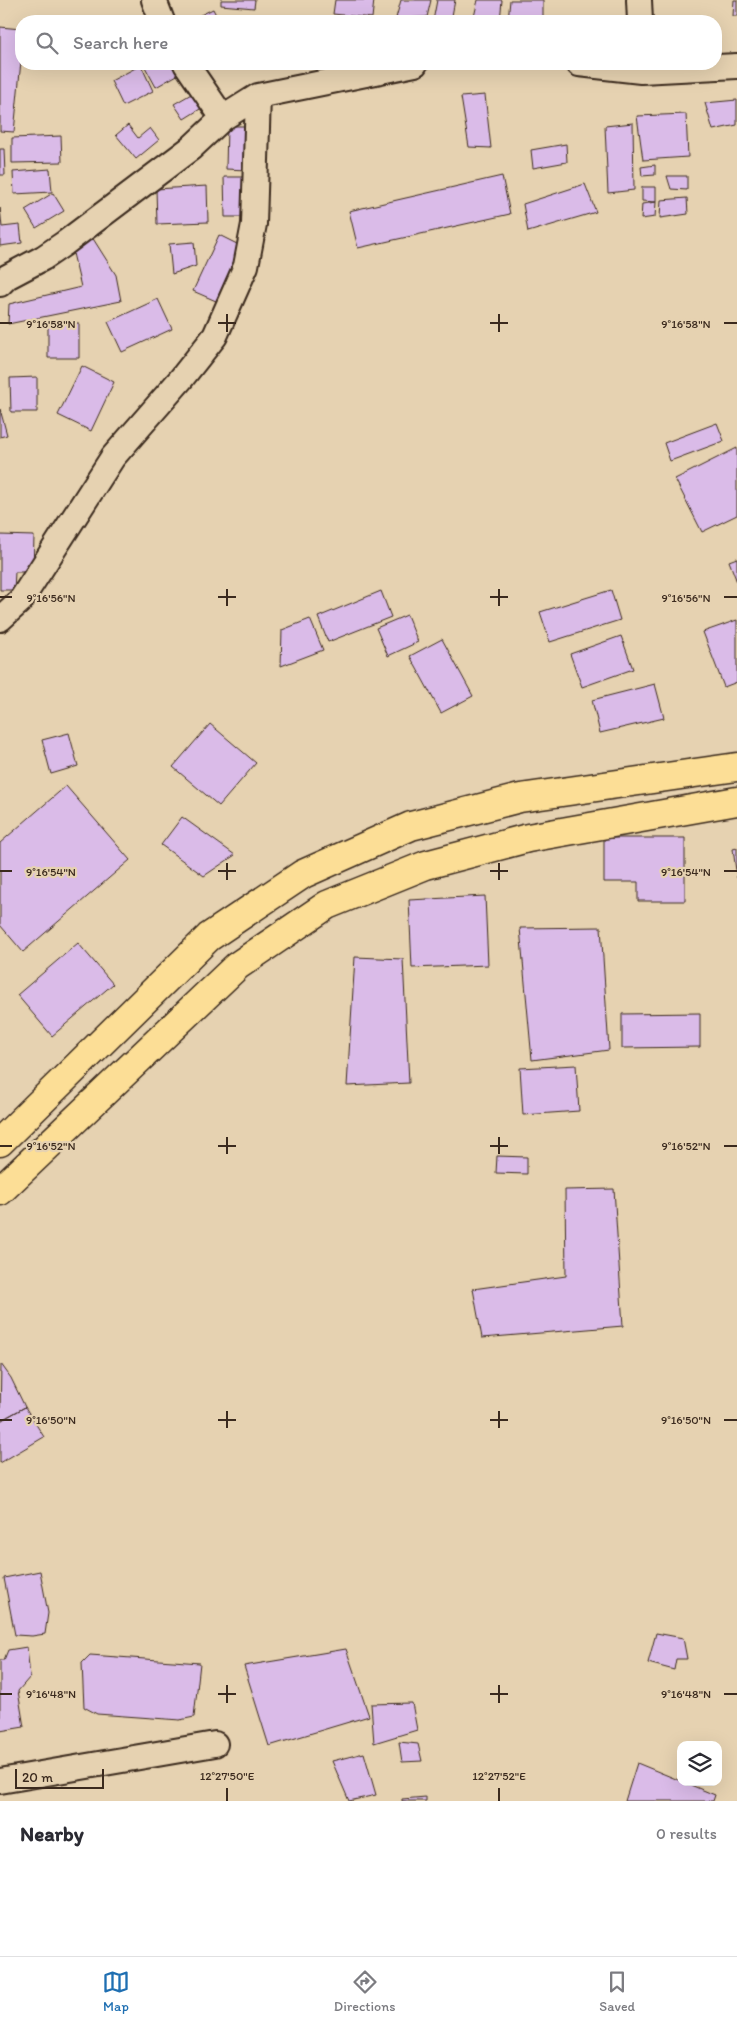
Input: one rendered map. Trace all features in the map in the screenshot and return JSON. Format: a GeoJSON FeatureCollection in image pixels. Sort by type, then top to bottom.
{"type":"FeatureCollection","features":[{"type":"Feature","properties":{"kind":"main road"},"geometry":{"type":"LineString","coordinates":[[0,1142],[209,937],[303,874],[411,826],[520,798],[737,767]]}},
{"type":"Feature","properties":{"kind":"main road"},"geometry":{"type":"LineString","coordinates":[[0,1191],[237,966],[327,905],[426,865],[528,838],[737,801]]}},
{"type":"Feature","properties":{"kind":"street"},"geometry":{"type":"LineString","coordinates":[[154,0],[160,15]]}},
{"type":"Feature","properties":{"kind":"street"},"geometry":{"type":"LineString","coordinates":[[639,0],[640,15]]}},
{"type":"Feature","properties":{"kind":"street"},"geometry":{"type":"LineString","coordinates":[[722,66],[737,66]]}},
{"type":"Feature","properties":{"kind":"street"},"geometry":{"type":"LineString","coordinates":[[190,70],[223,118]]}},
{"type":"Feature","properties":{"kind":"street"},"geometry":{"type":"LineString","coordinates":[[0,284],[7,277],[43,258],[65,243],[191,148],[223,118],[258,96],[386,70]]}},
{"type":"Feature","properties":{"kind":"street"},"geometry":{"type":"LineString","coordinates":[[0,619],[22,600],[113,457],[181,379],[215,336],[246,266],[254,224],[258,96]]}},
{"type":"Feature","properties":{"kind":"street"},"geometry":{"type":"LineString","coordinates":[[0,1781],[215,1744]]}},
{"type":"Feature","properties":{"kind":"building"},"geometry":{"type":"Polygon","coordinates":[[[221,0],[255,0],[254,8],[221,5],[221,0]]]}},
{"type":"Feature","properties":{"kind":"building"},"geometry":{"type":"Polygon","coordinates":[[[335,0],[374,0],[372,15],[333,14],[335,0]]]}},
{"type":"Feature","properties":{"kind":"building"},"geometry":{"type":"Polygon","coordinates":[[[401,0],[431,0],[427,15],[397,15],[401,0]]]}},
{"type":"Feature","properties":{"kind":"building"},"geometry":{"type":"Polygon","coordinates":[[[437,0],[455,0],[452,15],[434,15],[437,0]]]}},
{"type":"Feature","properties":{"kind":"building"},"geometry":{"type":"Polygon","coordinates":[[[478,0],[502,0],[501,15],[474,15],[478,0]]]}},
{"type":"Feature","properties":{"kind":"building"},"geometry":{"type":"Polygon","coordinates":[[[510,0],[543,0],[543,15],[509,15],[510,0]]]}},
{"type":"Feature","properties":{"kind":"building"},"geometry":{"type":"Polygon","coordinates":[[[734,0],[737,0],[737,16],[733,16],[734,0]]]}},
{"type":"Feature","properties":{"kind":"building"},"geometry":{"type":"Polygon","coordinates":[[[213,9],[216,15],[200,15],[213,9]]]}},
{"type":"Feature","properties":{"kind":"building"},"geometry":{"type":"Polygon","coordinates":[[[0,27],[15,28],[15,70],[20,70],[14,132],[0,131],[0,27]]]}},
{"type":"Feature","properties":{"kind":"building"},"geometry":{"type":"Polygon","coordinates":[[[132,70],[143,70],[153,91],[123,106],[111,81],[132,70]]]}},
{"type":"Feature","properties":{"kind":"building"},"geometry":{"type":"Polygon","coordinates":[[[147,70],[202,70],[183,81],[179,74],[156,87],[147,70]]]}},
{"type":"Feature","properties":{"kind":"building"},"geometry":{"type":"Polygon","coordinates":[[[207,72],[221,96],[184,119],[174,104],[193,93],[187,84],[207,72]]]}},
{"type":"Feature","properties":{"kind":"building"},"geometry":{"type":"Polygon","coordinates":[[[485,95],[491,148],[469,147],[461,97],[485,95]]]}},
{"type":"Feature","properties":{"kind":"building"},"geometry":{"type":"Polygon","coordinates":[[[737,100],[737,125],[713,130],[705,103],[737,100]]]}},
{"type":"Feature","properties":{"kind":"building"},"geometry":{"type":"Polygon","coordinates":[[[686,114],[688,157],[643,160],[637,116],[686,114]]]}},
{"type":"Feature","properties":{"kind":"building"},"geometry":{"type":"Polygon","coordinates":[[[633,123],[634,190],[608,193],[605,126],[633,123]]]}},
{"type":"Feature","properties":{"kind":"building"},"geometry":{"type":"Polygon","coordinates":[[[128,125],[138,138],[150,128],[159,140],[136,159],[116,135],[128,125]]]}},
{"type":"Feature","properties":{"kind":"building"},"geometry":{"type":"Polygon","coordinates":[[[227,126],[248,126],[247,170],[226,169],[227,126]]]}},
{"type":"Feature","properties":{"kind":"building"},"geometry":{"type":"Polygon","coordinates":[[[61,136],[62,162],[12,163],[12,138],[61,136]]]}},
{"type":"Feature","properties":{"kind":"building"},"geometry":{"type":"Polygon","coordinates":[[[566,144],[567,162],[533,168],[531,150],[566,144]]]}},
{"type":"Feature","properties":{"kind":"building"},"geometry":{"type":"Polygon","coordinates":[[[0,149],[4,149],[5,175],[0,175],[0,149]]]}},
{"type":"Feature","properties":{"kind":"building"},"geometry":{"type":"Polygon","coordinates":[[[655,165],[655,175],[642,176],[641,167],[655,165]]]}},
{"type":"Feature","properties":{"kind":"building"},"geometry":{"type":"Polygon","coordinates":[[[50,169],[52,192],[14,194],[13,172],[50,169]]]}},
{"type":"Feature","properties":{"kind":"building"},"geometry":{"type":"Polygon","coordinates":[[[502,176],[510,214],[358,248],[349,211],[502,176]]]}},
{"type":"Feature","properties":{"kind":"building"},"geometry":{"type":"Polygon","coordinates":[[[667,176],[687,176],[687,190],[671,189],[667,176]]]}},
{"type":"Feature","properties":{"kind":"building"},"geometry":{"type":"Polygon","coordinates":[[[224,177],[248,177],[249,217],[225,217],[224,177]]]}},
{"type":"Feature","properties":{"kind":"building"},"geometry":{"type":"Polygon","coordinates":[[[585,184],[596,212],[528,232],[523,204],[585,184]]]}},
{"type":"Feature","properties":{"kind":"building"},"geometry":{"type":"Polygon","coordinates":[[[207,186],[208,222],[157,224],[156,189],[207,186]]]}},
{"type":"Feature","properties":{"kind":"building"},"geometry":{"type":"Polygon","coordinates":[[[642,187],[656,187],[656,202],[642,201],[642,187]]]}},
{"type":"Feature","properties":{"kind":"building"},"geometry":{"type":"Polygon","coordinates":[[[53,193],[64,211],[36,228],[25,210],[53,193]]]}},
{"type":"Feature","properties":{"kind":"building"},"geometry":{"type":"Polygon","coordinates":[[[687,198],[688,214],[660,218],[661,200],[687,198]]]}},
{"type":"Feature","properties":{"kind":"building"},"geometry":{"type":"Polygon","coordinates":[[[656,202],[655,217],[641,219],[642,204],[656,202]]]}},
{"type":"Feature","properties":{"kind":"building"},"geometry":{"type":"Polygon","coordinates":[[[0,208],[2,227],[20,225],[22,243],[0,246],[0,208]]]}},
{"type":"Feature","properties":{"kind":"building"},"geometry":{"type":"Polygon","coordinates":[[[219,235],[241,246],[216,301],[193,291],[219,235]]]}},
{"type":"Feature","properties":{"kind":"building"},"geometry":{"type":"Polygon","coordinates":[[[92,237],[116,275],[121,301],[8,324],[9,304],[81,287],[72,249],[92,237]]]}},
{"type":"Feature","properties":{"kind":"building"},"geometry":{"type":"Polygon","coordinates":[[[194,242],[196,266],[172,274],[169,244],[194,242]]]}},
{"type":"Feature","properties":{"kind":"building"},"geometry":{"type":"Polygon","coordinates":[[[158,299],[172,329],[122,352],[108,322],[158,299]]]}},
{"type":"Feature","properties":{"kind":"building"},"geometry":{"type":"Polygon","coordinates":[[[79,323],[79,358],[48,358],[48,324],[79,323]]]}},
{"type":"Feature","properties":{"kind":"building"},"geometry":{"type":"Polygon","coordinates":[[[82,366],[114,382],[91,431],[58,415],[82,366]]]}},
{"type":"Feature","properties":{"kind":"building"},"geometry":{"type":"Polygon","coordinates":[[[37,377],[37,412],[11,412],[10,378],[37,377]]]}},
{"type":"Feature","properties":{"kind":"building"},"geometry":{"type":"Polygon","coordinates":[[[0,409],[7,435],[0,437],[0,409]]]}},
{"type":"Feature","properties":{"kind":"building"},"geometry":{"type":"Polygon","coordinates":[[[717,423],[724,441],[670,461],[664,443],[717,423]]]}},
{"type":"Feature","properties":{"kind":"building"},"geometry":{"type":"Polygon","coordinates":[[[737,448],[737,515],[702,532],[675,479],[737,448]]]}},
{"type":"Feature","properties":{"kind":"building"},"geometry":{"type":"Polygon","coordinates":[[[0,535],[34,536],[33,572],[15,572],[14,590],[0,590],[0,535]]]}},
{"type":"Feature","properties":{"kind":"building"},"geometry":{"type":"Polygon","coordinates":[[[737,558],[737,582],[729,561],[737,558]]]}},
{"type":"Feature","properties":{"kind":"building"},"geometry":{"type":"Polygon","coordinates":[[[611,590],[620,620],[550,642],[540,612],[611,590]]]}},
{"type":"Feature","properties":{"kind":"building"},"geometry":{"type":"Polygon","coordinates":[[[381,591],[391,617],[328,642],[318,617],[381,591]]]}},
{"type":"Feature","properties":{"kind":"building"},"geometry":{"type":"Polygon","coordinates":[[[407,615],[418,642],[388,656],[376,628],[407,615]]]}},
{"type":"Feature","properties":{"kind":"building"},"geometry":{"type":"Polygon","coordinates":[[[310,619],[323,650],[281,666],[282,630],[310,619]]]}},
{"type":"Feature","properties":{"kind":"building"},"geometry":{"type":"Polygon","coordinates":[[[737,620],[737,682],[724,687],[703,632],[737,620]]]}},
{"type":"Feature","properties":{"kind":"building"},"geometry":{"type":"Polygon","coordinates":[[[621,636],[633,669],[582,687],[570,654],[621,636]]]}},
{"type":"Feature","properties":{"kind":"building"},"geometry":{"type":"Polygon","coordinates":[[[442,639],[473,696],[441,713],[410,656],[442,639]]]}},
{"type":"Feature","properties":{"kind":"building"},"geometry":{"type":"Polygon","coordinates":[[[655,684],[664,718],[600,733],[592,700],[655,684]]]}},
{"type":"Feature","properties":{"kind":"building"},"geometry":{"type":"Polygon","coordinates":[[[210,724],[256,763],[219,806],[173,767],[210,724]]]}},
{"type":"Feature","properties":{"kind":"building"},"geometry":{"type":"Polygon","coordinates":[[[69,733],[78,766],[51,774],[42,740],[69,733]]]}},
{"type":"Feature","properties":{"kind":"building"},"geometry":{"type":"Polygon","coordinates":[[[66,786],[130,860],[23,952],[0,925],[0,843],[66,786]]]}},
{"type":"Feature","properties":{"kind":"building"},"geometry":{"type":"Polygon","coordinates":[[[182,817],[235,855],[204,876],[161,845],[182,817]]]}},
{"type":"Feature","properties":{"kind":"building"},"geometry":{"type":"Polygon","coordinates":[[[604,838],[685,838],[685,901],[638,901],[638,882],[604,882],[604,838]]]}},
{"type":"Feature","properties":{"kind":"building"},"geometry":{"type":"Polygon","coordinates":[[[737,848],[737,878],[733,849],[737,848]]]}},
{"type":"Feature","properties":{"kind":"building"},"geometry":{"type":"Polygon","coordinates":[[[485,896],[488,965],[412,968],[409,900],[485,896]]]}},
{"type":"Feature","properties":{"kind":"building"},"geometry":{"type":"Polygon","coordinates":[[[601,927],[609,1050],[532,1060],[520,928],[601,927]]]}},
{"type":"Feature","properties":{"kind":"building"},"geometry":{"type":"Polygon","coordinates":[[[78,943],[113,984],[52,1036],[17,995],[78,943]]]}},
{"type":"Feature","properties":{"kind":"building"},"geometry":{"type":"Polygon","coordinates":[[[355,957],[403,959],[409,1083],[347,1086],[355,957]]]}},
{"type":"Feature","properties":{"kind":"building"},"geometry":{"type":"Polygon","coordinates":[[[700,1013],[700,1047],[622,1048],[622,1014],[700,1013]]]}},
{"type":"Feature","properties":{"kind":"building"},"geometry":{"type":"Polygon","coordinates":[[[576,1065],[579,1111],[523,1115],[520,1068],[576,1065]]]}},
{"type":"Feature","properties":{"kind":"building"},"geometry":{"type":"Polygon","coordinates":[[[497,1156],[527,1157],[527,1174],[496,1173],[497,1156]]]}},
{"type":"Feature","properties":{"kind":"building"},"geometry":{"type":"Polygon","coordinates":[[[614,1189],[623,1326],[482,1338],[473,1289],[566,1276],[565,1190],[614,1189]]]}},
{"type":"Feature","properties":{"kind":"building"},"geometry":{"type":"Polygon","coordinates":[[[1,1364],[11,1378],[25,1407],[0,1421],[1,1364]]]}},
{"type":"Feature","properties":{"kind":"building"},"geometry":{"type":"Polygon","coordinates":[[[25,1407],[44,1437],[0,1463],[0,1421],[25,1407]]]}},
{"type":"Feature","properties":{"kind":"building"},"geometry":{"type":"Polygon","coordinates":[[[40,1571],[48,1613],[45,1634],[32,1636],[15,1635],[4,1578],[40,1571]]]}},
{"type":"Feature","properties":{"kind":"building"},"geometry":{"type":"Polygon","coordinates":[[[656,1633],[683,1638],[687,1659],[676,1659],[674,1670],[648,1663],[656,1633]]]}},
{"type":"Feature","properties":{"kind":"building"},"geometry":{"type":"Polygon","coordinates":[[[27,1647],[30,1677],[18,1691],[24,1727],[0,1731],[0,1660],[4,1660],[8,1650],[27,1647]]]}},
{"type":"Feature","properties":{"kind":"building"},"geometry":{"type":"Polygon","coordinates":[[[346,1649],[369,1716],[269,1746],[244,1666],[346,1649]]]}},
{"type":"Feature","properties":{"kind":"building"},"geometry":{"type":"Polygon","coordinates":[[[90,1655],[200,1663],[194,1717],[180,1720],[97,1714],[84,1707],[82,1663],[90,1655]]]}},
{"type":"Feature","properties":{"kind":"building"},"geometry":{"type":"Polygon","coordinates":[[[412,1703],[417,1730],[374,1743],[371,1704],[412,1703]]]}},
{"type":"Feature","properties":{"kind":"building"},"geometry":{"type":"Polygon","coordinates":[[[399,1742],[418,1744],[422,1761],[402,1762],[399,1742]]]}},
{"type":"Feature","properties":{"kind":"building"},"geometry":{"type":"Polygon","coordinates":[[[364,1753],[376,1795],[349,1801],[332,1761],[364,1753]]]}},
{"type":"Feature","properties":{"kind":"building"},"geometry":{"type":"Polygon","coordinates":[[[637,1763],[677,1779],[677,1786],[693,1786],[715,1795],[713,1801],[625,1801],[637,1763]]]}},
{"type":"Feature","properties":{"kind":"building"},"geometry":{"type":"Polygon","coordinates":[[[426,1797],[426,1801],[402,1801],[402,1799],[426,1797]]]}}]}
